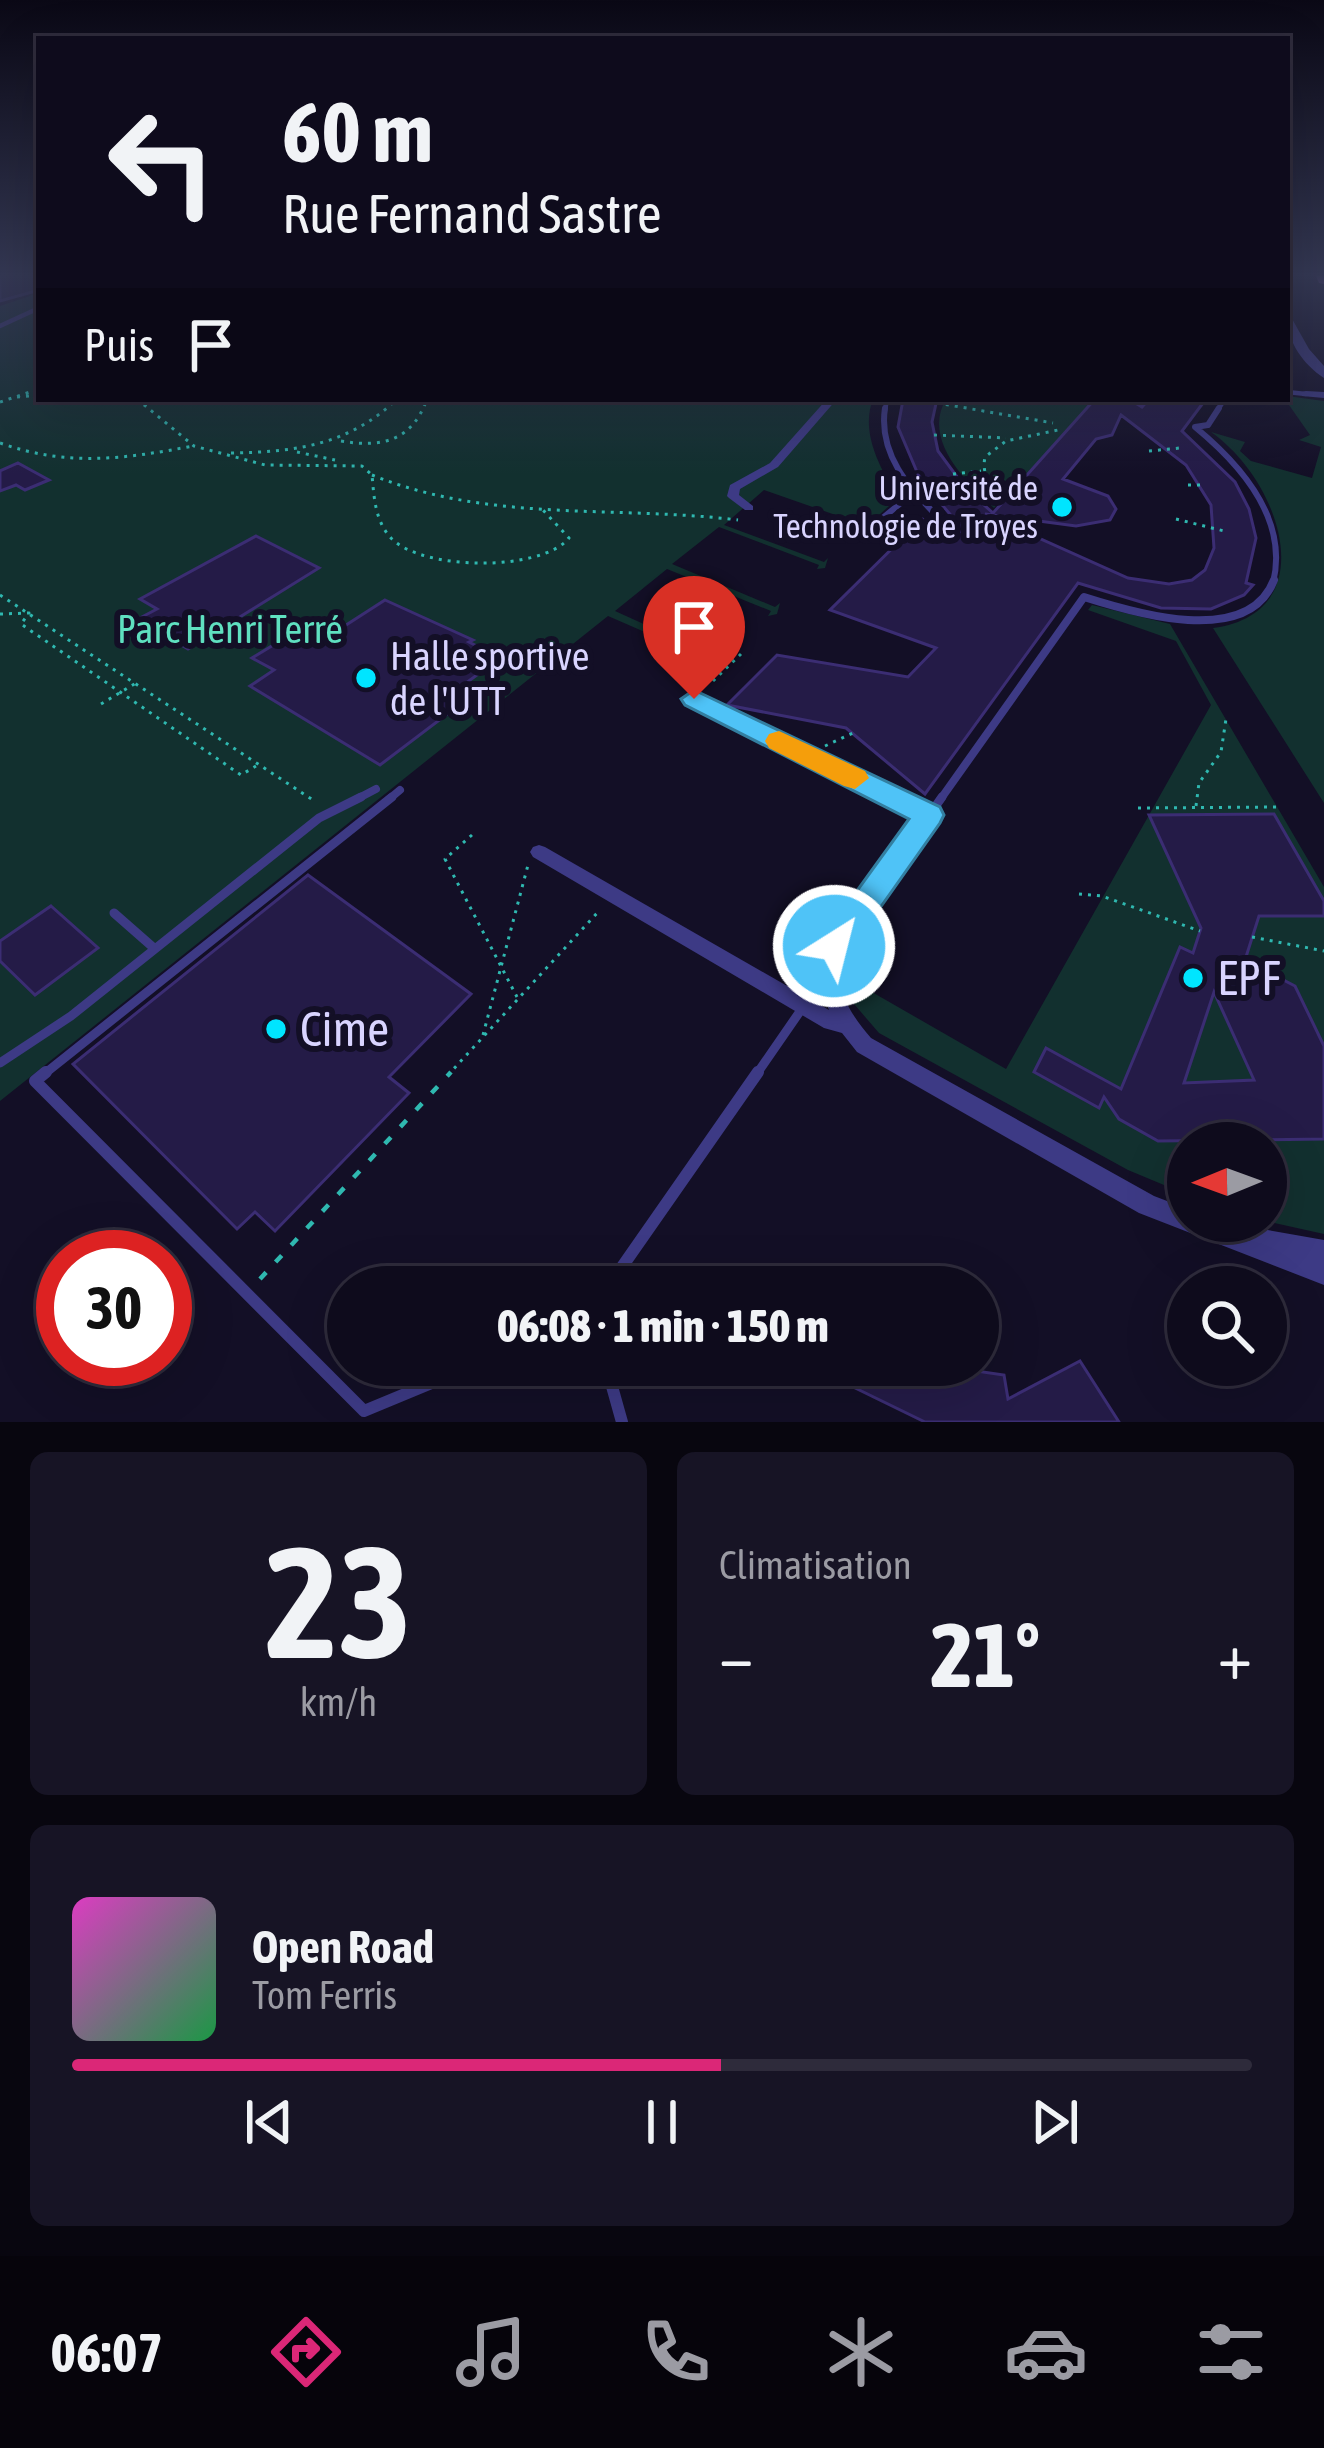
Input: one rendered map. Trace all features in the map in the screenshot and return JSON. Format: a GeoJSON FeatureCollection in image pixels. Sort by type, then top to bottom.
{"type":"FeatureCollection","features":[{"type":"Feature","properties":{"kind":"street"},"geometry":{"type":"LineString","coordinates":[[1298,340],[1324,374]]}},
{"type":"Feature","properties":{"kind":"street"},"geometry":{"type":"LineString","coordinates":[[1306,394],[1324,395]]}},
{"type":"Feature","properties":{"kind":"street"},"geometry":{"type":"LineString","coordinates":[[750,515],[733,496],[734,487],[774,465],[829,402]]}},
{"type":"Feature","properties":{"kind":"street"},"geometry":{"type":"LineString","coordinates":[[694,699],[929,815],[831,952],[828,989],[846,1024],[864,1045],[1050,1154],[1167,1213]]}},
{"type":"Feature","properties":{"kind":"street"},"geometry":{"type":"LineString","coordinates":[[539,851],[804,1006],[846,1024]]}},
{"type":"Feature","properties":{"kind":"street"},"geometry":{"type":"LineString","coordinates":[[1242,1242],[1324,1273]]}},
{"type":"Feature","properties":{"kind":"street"},"geometry":{"type":"LineString","coordinates":[[1270,1242],[1324,1252]]}},
{"type":"Feature","properties":{"kind":"lane"},"geometry":{"type":"LineString","coordinates":[[1290,392],[1306,394]]}},
{"type":"Feature","properties":{"kind":"lane"},"geometry":{"type":"LineString","coordinates":[[886,402],[881,419],[888,452],[913,493],[939,518]]}},
{"type":"Feature","properties":{"kind":"lane"},"geometry":{"type":"LineString","coordinates":[[929,815],[1084,597],[1127,612],[1207,619],[1243,610],[1267,596],[1278,568],[1273,526],[1262,495],[1242,468],[1195,427],[1208,425],[1223,402]]}},
{"type":"Feature","properties":{"kind":"lane"},"geometry":{"type":"LineString","coordinates":[[862,535],[913,493]]}},
{"type":"Feature","properties":{"kind":"lane"},"geometry":{"type":"LineString","coordinates":[[0,1064],[71,1016],[332,812],[376,789]]}},
{"type":"Feature","properties":{"kind":"lane"},"geometry":{"type":"LineString","coordinates":[[327,1374],[34,1081],[400,790]]}},
{"type":"Feature","properties":{"kind":"lane"},"geometry":{"type":"LineString","coordinates":[[114,913],[155,949]]}},
{"type":"Feature","properties":{"kind":"lane"},"geometry":{"type":"LineString","coordinates":[[623,1266],[804,1006]]}},
{"type":"Feature","properties":{"kind":"lane"},"geometry":{"type":"LineString","coordinates":[[339,1386],[364,1411],[424,1386]]}},
{"type":"Feature","properties":{"kind":"lane"},"geometry":{"type":"LineString","coordinates":[[612,1386],[622,1422]]}},
{"type":"Feature","properties":{"kind":"path"},"geometry":{"type":"LineString","coordinates":[[0,402],[36,393]]}},
{"type":"Feature","properties":{"kind":"path"},"geometry":{"type":"LineString","coordinates":[[141,402],[194,446]]}},
{"type":"Feature","properties":{"kind":"path"},"geometry":{"type":"LineString","coordinates":[[292,452],[367,428],[395,402]]}},
{"type":"Feature","properties":{"kind":"path"},"geometry":{"type":"LineString","coordinates":[[339,440],[373,443],[402,438],[423,418],[426,402]]}},
{"type":"Feature","properties":{"kind":"path"},"geometry":{"type":"LineString","coordinates":[[937,403],[1053,423]]}},
{"type":"Feature","properties":{"kind":"path"},"geometry":{"type":"LineString","coordinates":[[934,435],[1008,439],[1058,430]]}},
{"type":"Feature","properties":{"kind":"path"},"geometry":{"type":"LineString","coordinates":[[1004,501],[981,471],[984,457],[1008,439]]}},
{"type":"Feature","properties":{"kind":"path"},"geometry":{"type":"LineString","coordinates":[[0,442],[39,458],[79,466],[194,446],[265,464],[342,462]]}},
{"type":"Feature","properties":{"kind":"path"},"geometry":{"type":"LineString","coordinates":[[1149,452],[1180,448]]}},
{"type":"Feature","properties":{"kind":"path"},"geometry":{"type":"LineString","coordinates":[[229,453],[292,452],[362,466],[372,475],[431,499],[542,509],[750,515]]}},
{"type":"Feature","properties":{"kind":"path"},"geometry":{"type":"LineString","coordinates":[[953,474],[981,471]]}},
{"type":"Feature","properties":{"kind":"path"},"geometry":{"type":"LineString","coordinates":[[372,475],[371,499],[378,524],[400,549],[435,562],[479,564],[560,549],[568,538],[542,509]]}},
{"type":"Feature","properties":{"kind":"path"},"geometry":{"type":"LineString","coordinates":[[1188,485],[1202,485]]}},
{"type":"Feature","properties":{"kind":"path"},"geometry":{"type":"LineString","coordinates":[[1176,519],[1228,532]]}},
{"type":"Feature","properties":{"kind":"path"},"geometry":{"type":"LineString","coordinates":[[0,595],[332,812]]}},
{"type":"Feature","properties":{"kind":"path"},"geometry":{"type":"LineString","coordinates":[[7,599],[0,612],[29,613]]}},
{"type":"Feature","properties":{"kind":"path"},"geometry":{"type":"LineString","coordinates":[[29,613],[21,624],[241,775],[259,764]]}},
{"type":"Feature","properties":{"kind":"path"},"geometry":{"type":"LineString","coordinates":[[713,681],[741,654]]}},
{"type":"Feature","properties":{"kind":"path"},"geometry":{"type":"LineString","coordinates":[[101,704],[136,683]]}},
{"type":"Feature","properties":{"kind":"path"},"geometry":{"type":"LineString","coordinates":[[1196,808],[1199,783],[1221,752],[1226,719]]}},
{"type":"Feature","properties":{"kind":"path"},"geometry":{"type":"LineString","coordinates":[[807,755],[853,733]]}},
{"type":"Feature","properties":{"kind":"path"},"geometry":{"type":"LineString","coordinates":[[1138,808],[1278,807]]}},
{"type":"Feature","properties":{"kind":"path"},"geometry":{"type":"LineString","coordinates":[[472,835],[445,859],[518,999]]}},
{"type":"Feature","properties":{"kind":"path"},"geometry":{"type":"LineString","coordinates":[[482,1037],[528,865],[539,851]]}},
{"type":"Feature","properties":{"kind":"path"},"geometry":{"type":"LineString","coordinates":[[1079,894],[1102,896],[1200,931]]}},
{"type":"Feature","properties":{"kind":"path"},"geometry":{"type":"LineString","coordinates":[[246,1293],[613,895]]}},
{"type":"Feature","properties":{"kind":"path"},"geometry":{"type":"LineString","coordinates":[[1252,937],[1324,951]]}},
{"type":"Feature","properties":{"kind":"green space","name":"Parc Henri Terré"},"geometry":{"type":"Polygon","coordinates":[[[0,340],[36,340],[36,402],[872,402],[871,437],[879,463],[899,497],[867,526],[764,490],[724,525],[824,562],[828,558],[825,568],[817,569],[819,565],[719,527],[672,564],[775,607],[780,603],[777,614],[768,616],[771,611],[667,569],[615,611],[721,659],[726,655],[721,667],[712,669],[716,663],[608,616],[0,1101],[0,340]]]}},
{"type":"Feature","properties":{"kind":"green space"},"geometry":{"type":"Polygon","coordinates":[[[1290,396],[1324,401],[1324,803],[1213,628],[1248,617],[1270,598],[1280,573],[1280,543],[1257,482],[1211,432],[1245,442],[1240,451],[1251,461],[1312,478],[1321,447],[1299,440],[1310,435],[1289,405],[1278,402],[1290,402],[1290,396]]]}},
{"type":"Feature","properties":{"kind":"green space"},"geometry":{"type":"Polygon","coordinates":[[[945,402],[1091,405],[994,508],[950,459],[939,430],[945,402]]]}},
{"type":"Feature","properties":{"kind":"green space","name":"EPF"},"geometry":{"type":"Polygon","coordinates":[[[1092,605],[1170,624],[1324,887],[1324,1234],[1287,1226],[1287,1122],[1167,1122],[1167,1186],[1128,1170],[879,1033],[854,1004],[851,980],[1006,1069],[1211,705],[1176,641],[1088,610],[1092,605]]]}},
{"type":"Feature","properties":{"kind":"building"},"geometry":{"type":"Polygon","coordinates":[[[903,402],[936,402],[932,422],[938,451],[966,489],[993,513],[1092,402],[1134,402],[1142,407],[1146,402],[1204,402],[1182,431],[1235,482],[1249,509],[1256,538],[1246,583],[1253,585],[1244,595],[1211,609],[1161,608],[1078,583],[925,794],[846,728],[727,705],[777,655],[908,677],[936,648],[830,610],[922,519],[966,533],[920,479],[898,427],[903,402]],[[1121,415],[1112,435],[1096,439],[1063,479],[1108,496],[1116,509],[1110,520],[1076,526],[985,514],[1128,578],[1169,584],[1192,580],[1205,570],[1214,548],[1211,505],[1186,465],[1121,415]]]}},
{"type":"Feature","properties":{"kind":"building"},"geometry":{"type":"Polygon","coordinates":[[[18,463],[49,480],[25,490],[16,485],[0,491],[0,471],[18,463]]]}},
{"type":"Feature","properties":{"kind":"building"},"geometry":{"type":"Polygon","coordinates":[[[256,536],[319,568],[188,649],[138,619],[157,609],[140,599],[256,536]]]}},
{"type":"Feature","properties":{"kind":"building","name":"Halle sportive de l'UTT"},"geometry":{"type":"Polygon","coordinates":[[[385,600],[473,640],[469,642],[500,658],[466,683],[479,690],[380,765],[250,686],[274,670],[252,658],[308,624],[329,636],[385,600]]]}},
{"type":"Feature","properties":{"kind":"building"},"geometry":{"type":"Polygon","coordinates":[[[1274,814],[1324,901],[1324,916],[1259,916],[1245,960],[1295,986],[1324,1046],[1324,1139],[1287,1139],[1287,1122],[1167,1122],[1167,1141],[1158,1141],[1119,1119],[1104,1097],[1099,1108],[1034,1072],[1046,1048],[1121,1089],[1180,947],[1193,953],[1201,928],[1149,815],[1274,814]],[[1214,992],[1184,1083],[1254,1080],[1214,992]]]}},
{"type":"Feature","properties":{"kind":"building","name":"Cime"},"geometry":{"type":"Polygon","coordinates":[[[308,875],[471,994],[389,1077],[409,1093],[275,1231],[255,1212],[237,1229],[73,1064],[308,875]]]}},
{"type":"Feature","properties":{"kind":"building"},"geometry":{"type":"Polygon","coordinates":[[[51,906],[98,948],[35,995],[0,961],[0,941],[51,906]]]}},
{"type":"Feature","properties":{"kind":"building"},"geometry":{"type":"Polygon","coordinates":[[[1080,1361],[1119,1422],[925,1422],[851,1386],[999,1386],[999,1374],[1004,1375],[1008,1399],[1080,1361]]]}},
{"type":"Feature","properties":{"kind":"slow traffic"},"geometry":{"type":"LineString","coordinates":[[779,741],[855,778]]}},
{"type":"Feature","properties":{"kind":"place","name":"Université de Technologie de Troyes"},"geometry":{"type":"Point","coordinates":[1062,507]}},
{"type":"Feature","properties":{"kind":"place","name":"Halle sportive de l'UTT"},"geometry":{"type":"Point","coordinates":[366,678]}},
{"type":"Feature","properties":{"kind":"place","name":"EPF"},"geometry":{"type":"Point","coordinates":[1193,978]}},
{"type":"Feature","properties":{"kind":"place","name":"Cime"},"geometry":{"type":"Point","coordinates":[276,1029]}},
{"type":"Feature","properties":{"kind":"route"},"geometry":{"type":"LineString","coordinates":[[694,699],[929,815],[834,946]]}}]}
